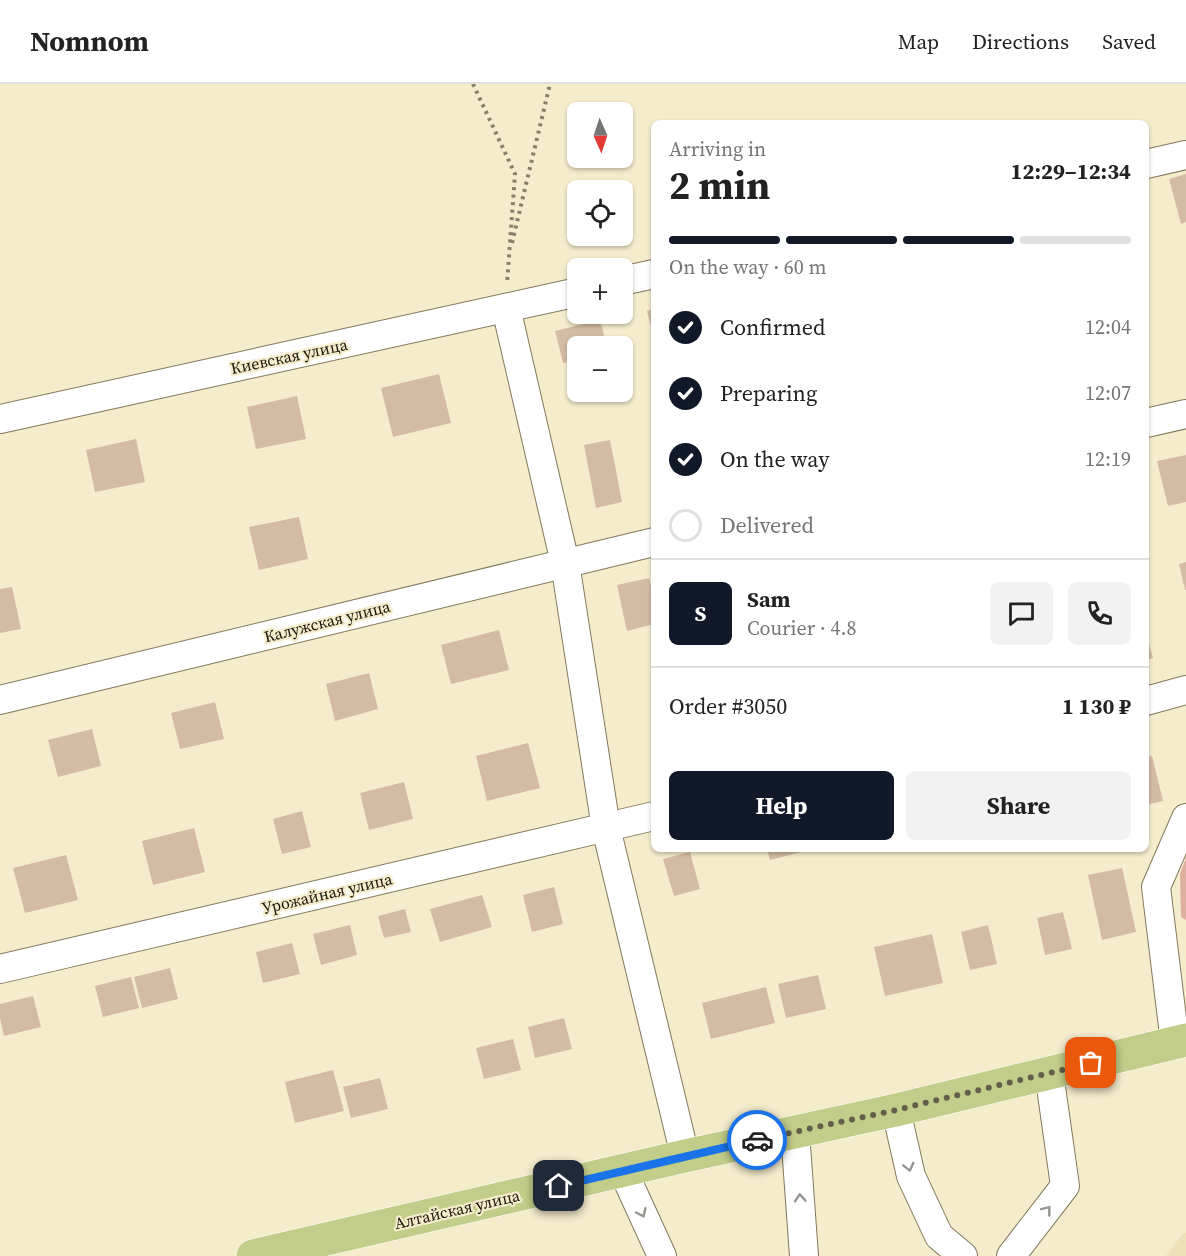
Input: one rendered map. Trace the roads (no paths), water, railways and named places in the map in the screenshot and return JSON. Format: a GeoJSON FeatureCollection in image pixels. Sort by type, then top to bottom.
{"type":"FeatureCollection","features":[{"type":"Feature","properties":{"kind":"main road","name":"Алтайская улица"},"geometry":{"type":"LineString","coordinates":[[253,1256],[685,1156],[896,1110],[1181,1042]]}},
{"type":"Feature","properties":{"kind":"street"},"geometry":{"type":"LineString","coordinates":[[1149,163],[1186,155]]}},
{"type":"Feature","properties":{"kind":"street"},"geometry":{"type":"LineString","coordinates":[[633,279],[651,275]]}},
{"type":"Feature","properties":{"kind":"street","name":"Киевская улица"},"geometry":{"type":"LineString","coordinates":[[0,419],[567,295]]}},
{"type":"Feature","properties":{"kind":"street"},"geometry":{"type":"LineString","coordinates":[[506,309],[565,563],[606,828],[685,1156]]}},
{"type":"Feature","properties":{"kind":"street"},"geometry":{"type":"LineString","coordinates":[[1149,422],[1186,414]]}},
{"type":"Feature","properties":{"kind":"street","name":"Калужская улица"},"geometry":{"type":"LineString","coordinates":[[0,700],[651,543]]}},
{"type":"Feature","properties":{"kind":"street"},"geometry":{"type":"LineString","coordinates":[[1149,700],[1186,690]]}},
{"type":"Feature","properties":{"kind":"street","name":"Урожайная улица"},"geometry":{"type":"LineString","coordinates":[[0,969],[651,817]]}},
{"type":"Feature","properties":{"kind":"street"},"geometry":{"type":"LineString","coordinates":[[1181,1042],[1175,956],[1156,887],[1186,818]]}},
{"type":"Feature","properties":{"kind":"street"},"geometry":{"type":"LineString","coordinates":[[1011,1256],[1065,1186],[1049,1073]]}},
{"type":"Feature","properties":{"kind":"street"},"geometry":{"type":"LineString","coordinates":[[896,1110],[911,1176],[939,1236],[963,1256]]}},
{"type":"Feature","properties":{"kind":"street"},"geometry":{"type":"LineString","coordinates":[[795,1132],[804,1256]]}},
{"type":"Feature","properties":{"kind":"street"},"geometry":{"type":"LineString","coordinates":[[623,1171],[662,1256]]}}]}
